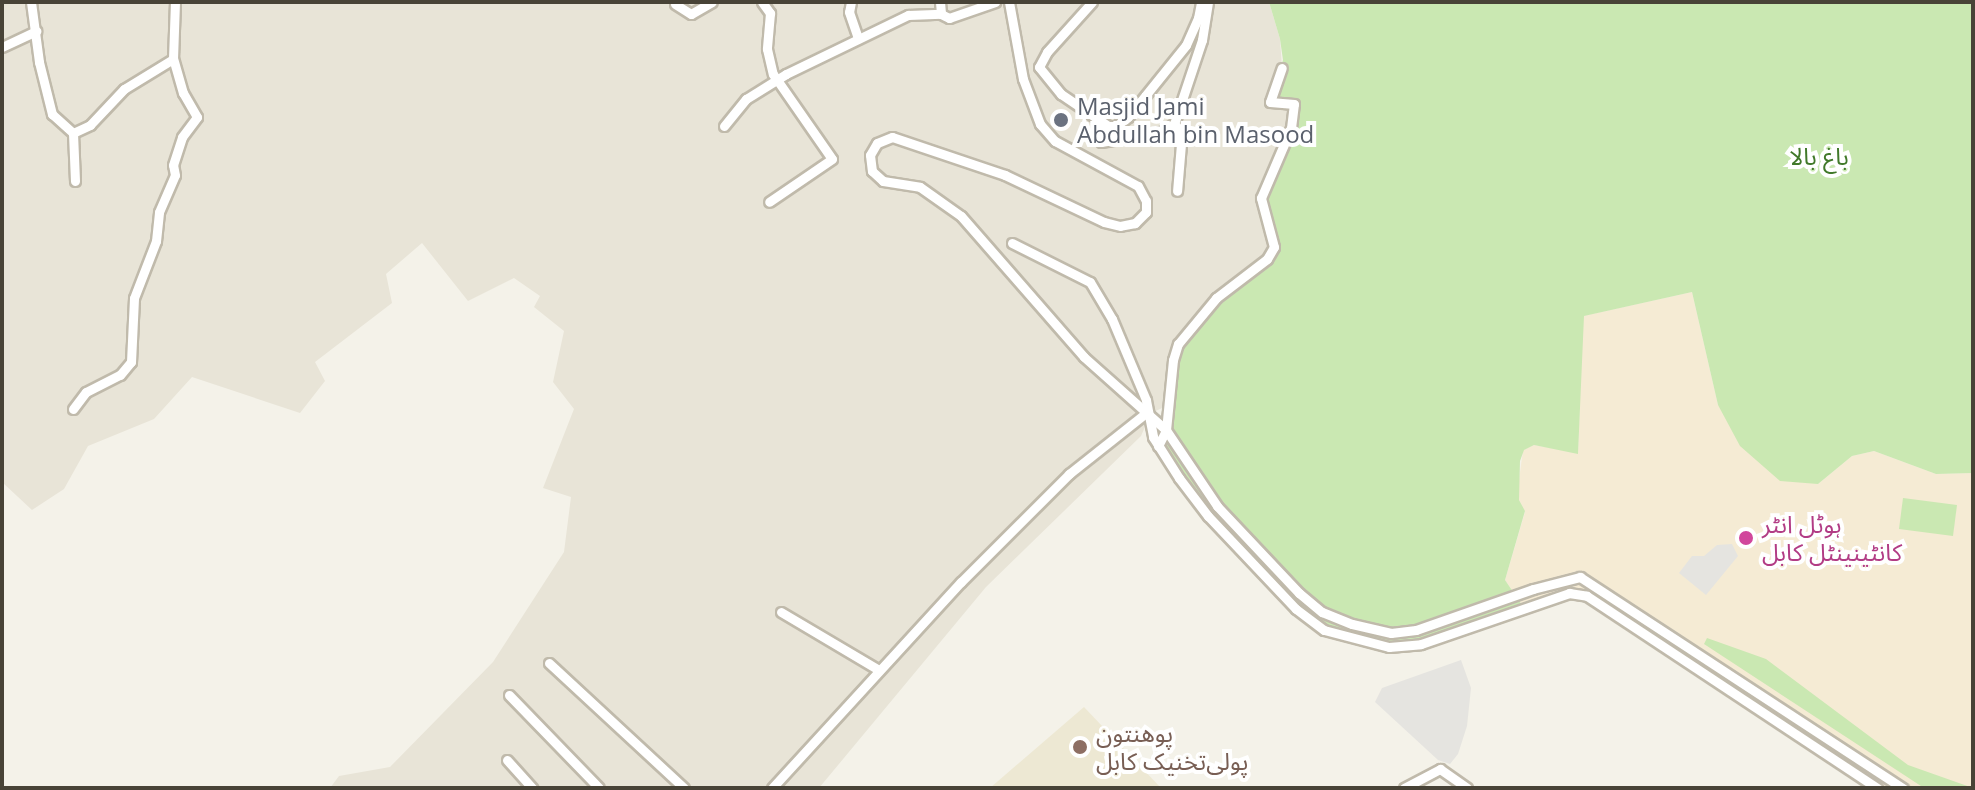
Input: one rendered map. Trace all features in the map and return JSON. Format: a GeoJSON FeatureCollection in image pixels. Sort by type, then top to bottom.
{"type":"FeatureCollection","features":[{"type":"Feature","properties":{"kind":"street"},"geometry":{"type":"LineString","coordinates":[[31,2],[39,62],[52,114],[73,133],[75,181]]}},
{"type":"Feature","properties":{"kind":"street"},"geometry":{"type":"LineString","coordinates":[[73,409],[86,392],[120,375],[131,362],[134,298],[156,241],[159,212],[175,175],[173,165],[182,137],[197,117],[183,93],[173,59],[175,2]]}},
{"type":"Feature","properties":{"kind":"street"},"geometry":{"type":"LineString","coordinates":[[675,4],[691,14],[712,2]]}},
{"type":"Feature","properties":{"kind":"street"},"geometry":{"type":"LineString","coordinates":[[762,2],[770,13],[767,49],[778,80],[832,159],[769,202]]}},
{"type":"Feature","properties":{"kind":"street"},"geometry":{"type":"LineString","coordinates":[[851,2],[849,12],[858,38]]}},
{"type":"Feature","properties":{"kind":"street"},"geometry":{"type":"LineString","coordinates":[[940,2],[941,14]]}},
{"type":"Feature","properties":{"kind":"street"},"geometry":{"type":"LineString","coordinates":[[724,126],[746,99],[858,38],[908,15],[941,14],[949,18],[995,2]]}},
{"type":"Feature","properties":{"kind":"street"},"geometry":{"type":"LineString","coordinates":[[1009,2],[1023,79],[1040,124],[1055,141],[1138,186],[1146,201],[1146,212],[1135,223],[1120,226],[1104,222],[1005,175],[892,137],[877,143],[870,155],[872,171],[883,181],[920,187],[961,216],[1061,333],[1166,430],[1217,506],[1299,593],[1322,612],[1352,624],[1391,633],[1416,630],[1533,589],[1580,577],[1903,788]]}},
{"type":"Feature","properties":{"kind":"street"},"geometry":{"type":"LineString","coordinates":[[1092,2],[1047,52],[1039,67],[1061,94],[1108,126],[1116,126],[1128,117],[1186,45],[1198,18],[1201,2]]}},
{"type":"Feature","properties":{"kind":"street"},"geometry":{"type":"LineString","coordinates":[[1101,142],[1161,132],[1174,124],[1202,40],[1208,2]]}},
{"type":"Feature","properties":{"kind":"street"},"geometry":{"type":"LineString","coordinates":[[2,47],[36,31]]}},
{"type":"Feature","properties":{"kind":"street"},"geometry":{"type":"LineString","coordinates":[[73,133],[90,125],[124,89],[173,59]]}},
{"type":"Feature","properties":{"kind":"street"},"geometry":{"type":"LineString","coordinates":[[1158,446],[1166,430],[1173,360],[1178,344],[1216,298],[1267,259],[1274,247],[1261,198],[1291,128],[1294,104],[1270,102],[1282,68]]}},
{"type":"Feature","properties":{"kind":"street"},"geometry":{"type":"LineString","coordinates":[[1174,124],[1182,132],[1177,191]]}},
{"type":"Feature","properties":{"kind":"street"},"geometry":{"type":"LineString","coordinates":[[1012,243],[1090,282],[1112,319],[1146,400],[1146,413],[1158,446],[1208,516],[1296,609],[1324,630],[1389,647],[1421,644],[1537,602],[1569,593],[1587,596],[1877,788]]}},
{"type":"Feature","properties":{"kind":"street"},"geometry":{"type":"LineString","coordinates":[[772,788],[830,728],[879,670],[1069,474],[1146,413]]}},
{"type":"Feature","properties":{"kind":"street"},"geometry":{"type":"LineString","coordinates":[[1533,589],[1537,602]]}},
{"type":"Feature","properties":{"kind":"street"},"geometry":{"type":"LineString","coordinates":[[781,612],[879,670]]}},
{"type":"Feature","properties":{"kind":"street"},"geometry":{"type":"LineString","coordinates":[[1663,646],[1670,635]]}},
{"type":"Feature","properties":{"kind":"street"},"geometry":{"type":"LineString","coordinates":[[549,663],[684,788]]}},
{"type":"Feature","properties":{"kind":"street"},"geometry":{"type":"LineString","coordinates":[[509,695],[599,788]]}},
{"type":"Feature","properties":{"kind":"street"},"geometry":{"type":"LineString","coordinates":[[507,760],[532,788]]}},
{"type":"Feature","properties":{"kind":"street"},"geometry":{"type":"LineString","coordinates":[[1404,788],[1440,769],[1467,788]]}},
{"type":"Feature","properties":{"kind":"shaded area"},"geometry":{"type":"Polygon","coordinates":[[[2,2],[1269,2],[1280,39],[1282,68],[1294,104],[1275,243],[1169,405],[1151,413],[1141,436],[986,587],[819,788],[330,788],[339,776],[390,767],[493,662],[564,552],[571,497],[543,488],[574,409],[553,382],[564,331],[534,307],[540,296],[514,278],[468,301],[422,243],[386,274],[392,303],[315,362],[325,381],[300,413],[192,377],[154,419],[88,446],[64,489],[32,510],[2,482],[2,2]]]}},
{"type":"Feature","properties":{"kind":"shaded area","name":"ہوٹل انٹر کانٹینینٹل کابل"},"geometry":{"type":"Polygon","coordinates":[[[1692,292],[1718,405],[1818,484],[1852,456],[1874,451],[1936,474],[1973,473],[1973,788],[1877,788],[1587,596],[1569,593],[1524,608],[1505,580],[1525,512],[1518,488],[1523,450],[1534,445],[1578,453],[1583,316],[1692,292]]]}},
{"type":"Feature","properties":{"kind":"shaded area"},"geometry":{"type":"Polygon","coordinates":[[[1732,544],[1738,556],[1706,595],[1679,573],[1692,556],[1704,556],[1717,545],[1732,544]]]}},
{"type":"Feature","properties":{"kind":"shaded area"},"geometry":{"type":"Polygon","coordinates":[[[1461,660],[1471,688],[1467,726],[1458,754],[1450,764],[1438,760],[1375,702],[1382,688],[1461,660]]]}},
{"type":"Feature","properties":{"kind":"shaded area","name":"پوهنتون پولی‌تخنیک کابل"},"geometry":{"type":"Polygon","coordinates":[[[1084,707],[1161,788],[990,788],[1084,707]]]}},
{"type":"Feature","properties":{"kind":"green space","name":"باغ بالا"},"geometry":{"type":"Polygon","coordinates":[[[1269,2],[1973,2],[1973,473],[1936,474],[1874,451],[1852,456],[1818,484],[1780,481],[1740,446],[1718,405],[1692,292],[1584,316],[1578,454],[1534,445],[1524,450],[1520,461],[1519,500],[1525,511],[1505,580],[1524,608],[1421,644],[1389,647],[1324,630],[1296,609],[1208,516],[1158,446],[1166,430],[1173,360],[1189,328],[1272,252],[1261,198],[1282,152],[1294,105],[1270,102],[1283,60],[1269,2]]]}},
{"type":"Feature","properties":{"kind":"green space"},"geometry":{"type":"Polygon","coordinates":[[[1903,498],[1957,505],[1953,536],[1899,529],[1903,498]]]}},
{"type":"Feature","properties":{"kind":"green space"},"geometry":{"type":"Polygon","coordinates":[[[1707,638],[1766,659],[1908,765],[1973,788],[1924,788],[1704,644],[1707,638]]]}},
{"type":"Feature","properties":{"kind":"place","name":"Masjid Jami Abdullah bin Masood"},"geometry":{"type":"Point","coordinates":[1061,120]}},
{"type":"Feature","properties":{"kind":"place","name":"ہوٹل انٹر کانٹینینٹل کابل"},"geometry":{"type":"Point","coordinates":[1746,538]}},
{"type":"Feature","properties":{"kind":"place","name":"پوهنتون پولی‌تخنیک کابل"},"geometry":{"type":"Point","coordinates":[1080,747]}}]}
